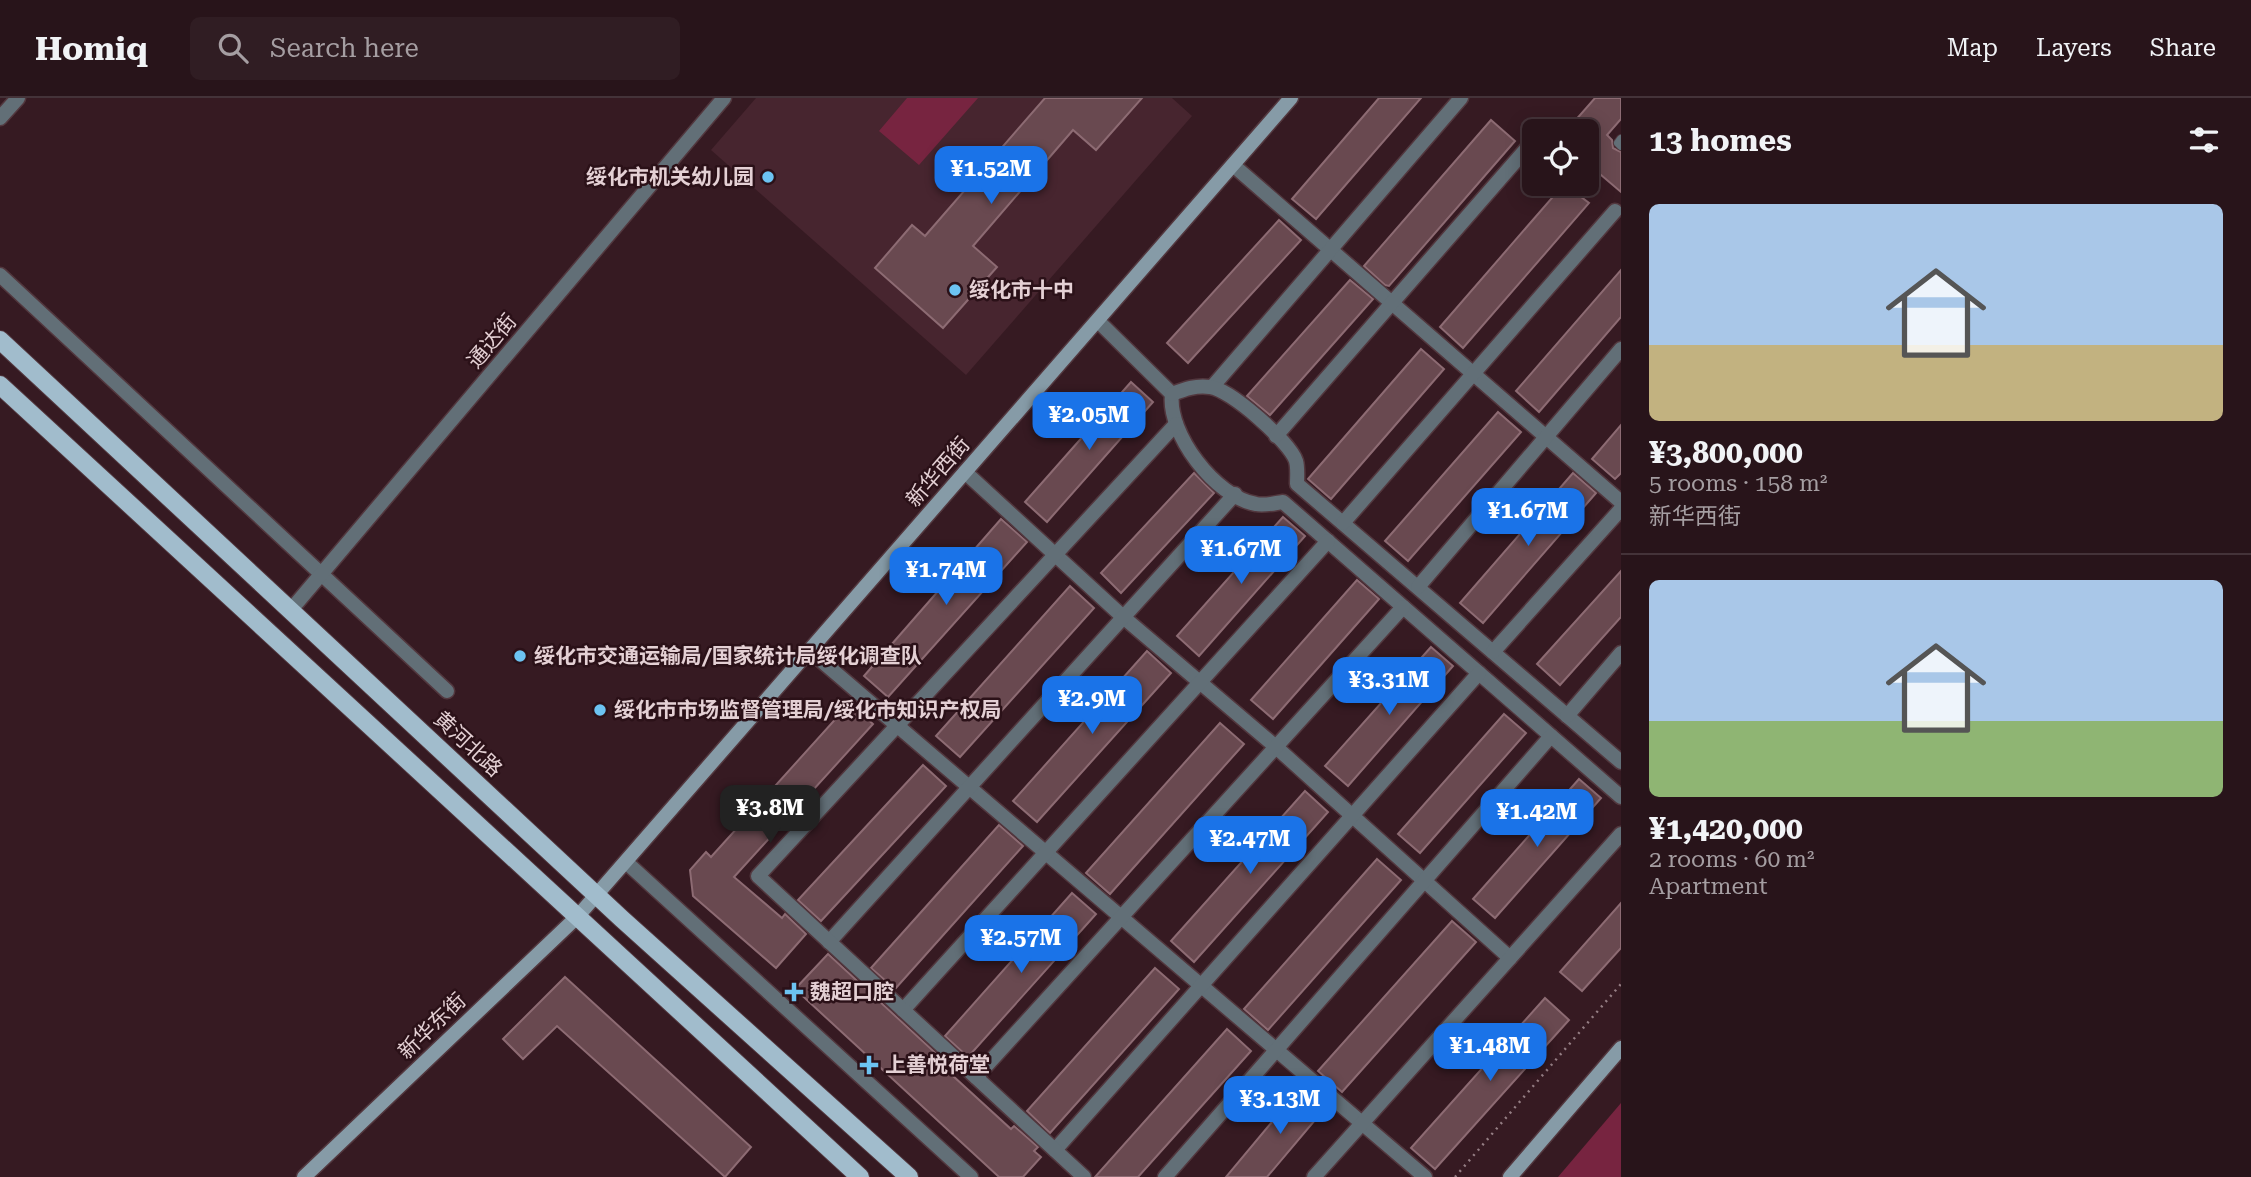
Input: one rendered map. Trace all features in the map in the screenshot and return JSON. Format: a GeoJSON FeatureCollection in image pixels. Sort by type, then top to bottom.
{"type":"FeatureCollection","features":[{"type":"Feature","properties":{"kind":"main road","name":"新华西街"},"geometry":{"type":"LineString","coordinates":[[587,905],[1291,98]]}},
{"type":"Feature","properties":{"kind":"main road","name":"黄河北路"},"geometry":{"type":"LineString","coordinates":[[0,340],[290,611],[860,1177]]}},
{"type":"Feature","properties":{"kind":"main road","name":"黄河北路"},"geometry":{"type":"LineString","coordinates":[[0,385],[587,905],[909,1177]]}},
{"type":"Feature","properties":{"kind":"main road","name":"新华东街"},"geometry":{"type":"LineString","coordinates":[[304,1177],[587,905]]}},
{"type":"Feature","properties":{"kind":"main road"},"geometry":{"type":"LineString","coordinates":[[1510,1177],[1621,1048]]}},
{"type":"Feature","properties":{"kind":"street"},"geometry":{"type":"LineString","coordinates":[[0,118],[18,98]]}},
{"type":"Feature","properties":{"kind":"street","name":"通达街"},"geometry":{"type":"LineString","coordinates":[[290,611],[724,98]]}},
{"type":"Feature","properties":{"kind":"street"},"geometry":{"type":"LineString","coordinates":[[1213,386],[1461,98]]}},
{"type":"Feature","properties":{"kind":"street"},"geometry":{"type":"LineString","coordinates":[[1276,436],[1522,154]]}},
{"type":"Feature","properties":{"kind":"street"},"geometry":{"type":"LineString","coordinates":[[1233,165],[1621,502]]}},
{"type":"Feature","properties":{"kind":"street"},"geometry":{"type":"LineString","coordinates":[[1343,523],[1615,211]]}},
{"type":"Feature","properties":{"kind":"street"},"geometry":{"type":"LineString","coordinates":[[0,275],[447,691]]}},
{"type":"Feature","properties":{"kind":"street"},"geometry":{"type":"LineString","coordinates":[[1098,321],[1172,394],[1171,408],[1176,424],[1201,466],[1216,483],[1256,504],[1283,502],[1621,797]]}},
{"type":"Feature","properties":{"kind":"street"},"geometry":{"type":"LineString","coordinates":[[1418,587],[1621,349]]}},
{"type":"Feature","properties":{"kind":"street"},"geometry":{"type":"LineString","coordinates":[[1172,394],[1191,387],[1213,386],[1239,402],[1276,436],[1296,462],[1297,484],[1621,762]]}},
{"type":"Feature","properties":{"kind":"street"},"geometry":{"type":"LineString","coordinates":[[1084,1177],[758,876],[1176,424]]}},
{"type":"Feature","properties":{"kind":"street"},"geometry":{"type":"LineString","coordinates":[[965,472],[1122,616],[1276,747],[1510,958]]}},
{"type":"Feature","properties":{"kind":"street"},"geometry":{"type":"LineString","coordinates":[[829,943],[1235,494]]}},
{"type":"Feature","properties":{"kind":"street"},"geometry":{"type":"LineString","coordinates":[[1493,652],[1621,509]]}},
{"type":"Feature","properties":{"kind":"street"},"geometry":{"type":"LineString","coordinates":[[903,1010],[1328,541]]}},
{"type":"Feature","properties":{"kind":"street"},"geometry":{"type":"LineString","coordinates":[[976,1077],[1404,607]]}},
{"type":"Feature","properties":{"kind":"street"},"geometry":{"type":"LineString","coordinates":[[810,652],[1425,1177]]}},
{"type":"Feature","properties":{"kind":"street"},"geometry":{"type":"LineString","coordinates":[[1567,716],[1621,653]]}},
{"type":"Feature","properties":{"kind":"street"},"geometry":{"type":"LineString","coordinates":[[1055,1150],[1479,673]]}},
{"type":"Feature","properties":{"kind":"street"},"geometry":{"type":"LineString","coordinates":[[1165,1177],[1551,736]]}},
{"type":"Feature","properties":{"kind":"street"},"geometry":{"type":"LineString","coordinates":[[1314,1177],[1621,834]]}},
{"type":"Feature","properties":{"kind":"street"},"geometry":{"type":"LineString","coordinates":[[626,862],[971,1177]]}},
{"type":"Feature","properties":{"kind":"lane"},"geometry":{"type":"LineString","coordinates":[[1621,139],[1618,143],[1621,146]]}},
{"type":"Feature","properties":{"kind":"lane"},"geometry":{"type":"LineString","coordinates":[[1283,502],[1297,484]]}},
{"type":"Feature","properties":{"kind":"path"},"geometry":{"type":"LineString","coordinates":[[1455,1177],[1621,984]]}},
{"type":"Feature","properties":{"kind":"shaded area","name":"绥化市十中"},"geometry":{"type":"Polygon","coordinates":[[[756,98],[1172,98],[1192,116],[966,375],[711,150],[756,98]]]}},
{"type":"Feature","properties":{"kind":"shaded area"},"geometry":{"type":"Polygon","coordinates":[[[907,98],[978,98],[919,165],[879,131],[907,98]]]}},
{"type":"Feature","properties":{"kind":"shaded area"},"geometry":{"type":"Polygon","coordinates":[[[1621,1103],[1621,1177],[1558,1177],[1621,1103]]]}},
{"type":"Feature","properties":{"kind":"building"},"geometry":{"type":"Polygon","coordinates":[[[1045,98],[1142,98],[1096,150],[1073,130],[973,246],[997,267],[943,328],[875,268],[912,225],[925,236],[1045,98]]]}},
{"type":"Feature","properties":{"kind":"building"},"geometry":{"type":"Polygon","coordinates":[[[1379,98],[1421,98],[1316,219],[1292,199],[1379,98]]]}},
{"type":"Feature","properties":{"kind":"building"},"geometry":{"type":"Polygon","coordinates":[[[1595,98],[1621,98],[1621,119],[1607,135],[1612,140],[1613,148],[1621,152],[1621,192],[1599,173],[1599,119],[1577,119],[1595,98]]]}},
{"type":"Feature","properties":{"kind":"building"},"geometry":{"type":"Polygon","coordinates":[[[1491,120],[1515,141],[1389,286],[1385,285],[1364,266],[1491,120]]]}},
{"type":"Feature","properties":{"kind":"building"},"geometry":{"type":"Polygon","coordinates":[[[1554,196],[1580,196],[1589,203],[1463,348],[1440,327],[1554,196]]]}},
{"type":"Feature","properties":{"kind":"building"},"geometry":{"type":"Polygon","coordinates":[[[1279,220],[1301,240],[1188,363],[1167,343],[1279,220]]]}},
{"type":"Feature","properties":{"kind":"building"},"geometry":{"type":"Polygon","coordinates":[[[1621,270],[1621,317],[1539,412],[1516,391],[1621,270]]]}},
{"type":"Feature","properties":{"kind":"building"},"geometry":{"type":"Polygon","coordinates":[[[1350,280],[1373,299],[1270,415],[1247,396],[1350,280]]]}},
{"type":"Feature","properties":{"kind":"building"},"geometry":{"type":"Polygon","coordinates":[[[1421,349],[1444,369],[1331,499],[1308,479],[1421,349]]]}},
{"type":"Feature","properties":{"kind":"building"},"geometry":{"type":"Polygon","coordinates":[[[1131,382],[1153,402],[1047,522],[1025,502],[1131,382]]]}},
{"type":"Feature","properties":{"kind":"building"},"geometry":{"type":"Polygon","coordinates":[[[1498,412],[1521,432],[1408,561],[1385,541],[1498,412]]]}},
{"type":"Feature","properties":{"kind":"building"},"geometry":{"type":"Polygon","coordinates":[[[1621,425],[1621,473],[1615,479],[1592,459],[1621,425]]]}},
{"type":"Feature","properties":{"kind":"building"},"geometry":{"type":"Polygon","coordinates":[[[1194,473],[1214,493],[1121,593],[1101,573],[1194,473]]]}},
{"type":"Feature","properties":{"kind":"building"},"geometry":{"type":"Polygon","coordinates":[[[1573,473],[1596,493],[1483,623],[1460,603],[1573,473]]]}},
{"type":"Feature","properties":{"kind":"building"},"geometry":{"type":"Polygon","coordinates":[[[1283,517],[1305,536],[1199,656],[1177,636],[1283,517]]]}},
{"type":"Feature","properties":{"kind":"building"},"geometry":{"type":"Polygon","coordinates":[[[1001,519],[1027,542],[888,697],[864,676],[1001,519]]]}},
{"type":"Feature","properties":{"kind":"building"},"geometry":{"type":"Polygon","coordinates":[[[1621,571],[1621,617],[1560,685],[1537,664],[1621,571]]]}},
{"type":"Feature","properties":{"kind":"building"},"geometry":{"type":"Polygon","coordinates":[[[1357,580],[1379,599],[1273,719],[1251,700],[1357,580]]]}},
{"type":"Feature","properties":{"kind":"building"},"geometry":{"type":"Polygon","coordinates":[[[1070,586],[1094,608],[960,757],[936,736],[1070,586]]]}},
{"type":"Feature","properties":{"kind":"building"},"geometry":{"type":"Polygon","coordinates":[[[1431,647],[1453,666],[1348,786],[1325,766],[1431,647]]]}},
{"type":"Feature","properties":{"kind":"building"},"geometry":{"type":"Polygon","coordinates":[[[1147,651],[1171,673],[1037,822],[1013,801],[1147,651]]]}},
{"type":"Feature","properties":{"kind":"building"},"geometry":{"type":"Polygon","coordinates":[[[850,703],[873,724],[734,877],[782,918],[785,914],[806,934],[776,968],[693,896],[690,870],[706,852],[711,857],[850,703]]]}},
{"type":"Feature","properties":{"kind":"building"},"geometry":{"type":"Polygon","coordinates":[[[1504,714],[1526,733],[1420,853],[1398,834],[1504,714]]]}},
{"type":"Feature","properties":{"kind":"building"},"geometry":{"type":"Polygon","coordinates":[[[1220,723],[1244,744],[1110,894],[1086,873],[1220,723]]]}},
{"type":"Feature","properties":{"kind":"building"},"geometry":{"type":"Polygon","coordinates":[[[923,765],[946,786],[821,921],[798,900],[923,765]]]}},
{"type":"Feature","properties":{"kind":"building"},"geometry":{"type":"Polygon","coordinates":[[[1579,779],[1601,798],[1495,918],[1473,899],[1579,779]]]}},
{"type":"Feature","properties":{"kind":"building"},"geometry":{"type":"Polygon","coordinates":[[[1305,791],[1328,812],[1194,962],[1171,941],[1305,791]]]}},
{"type":"Feature","properties":{"kind":"building"},"geometry":{"type":"Polygon","coordinates":[[[999,825],[1023,846],[895,989],[871,968],[999,825]]]}},
{"type":"Feature","properties":{"kind":"building"},"geometry":{"type":"Polygon","coordinates":[[[1377,859],[1401,880],[1268,1030],[1244,1009],[1377,859]]]}},
{"type":"Feature","properties":{"kind":"building"},"geometry":{"type":"Polygon","coordinates":[[[1072,893],[1096,914],[968,1057],[945,1036],[1072,893]]]}},
{"type":"Feature","properties":{"kind":"building"},"geometry":{"type":"Polygon","coordinates":[[[1621,903],[1621,948],[1582,991],[1560,972],[1621,903]]]}},
{"type":"Feature","properties":{"kind":"building"},"geometry":{"type":"Polygon","coordinates":[[[1452,921],[1476,942],[1342,1092],[1318,1071],[1452,921]]]}},
{"type":"Feature","properties":{"kind":"building"},"geometry":{"type":"Polygon","coordinates":[[[828,954],[955,1071],[952,1075],[1011,1129],[1014,1126],[1038,1147],[1034,1151],[1041,1157],[1023,1177],[999,1177],[795,989],[828,954]]]}},
{"type":"Feature","properties":{"kind":"building"},"geometry":{"type":"Polygon","coordinates":[[[1155,968],[1179,989],[1050,1133],[1027,1111],[1155,968]]]}},
{"type":"Feature","properties":{"kind":"building"},"geometry":{"type":"Polygon","coordinates":[[[565,977],[751,1147],[725,1177],[557,1026],[523,1059],[503,1039],[565,977]]]}},
{"type":"Feature","properties":{"kind":"building"},"geometry":{"type":"Polygon","coordinates":[[[1545,998],[1569,1020],[1435,1169],[1411,1148],[1545,998]]]}},
{"type":"Feature","properties":{"kind":"building"},"geometry":{"type":"Polygon","coordinates":[[[1227,1029],[1251,1051],[1138,1177],[1095,1177],[1227,1029]]]}},
{"type":"Feature","properties":{"kind":"building"},"geometry":{"type":"Polygon","coordinates":[[[1302,1086],[1326,1107],[1267,1177],[1226,1177],[1302,1086]]]}},
{"type":"Feature","properties":{"kind":"place","name":"绥化市机关幼儿园"},"geometry":{"type":"Point","coordinates":[768,177]}},
{"type":"Feature","properties":{"kind":"place","name":"绥化市十中"},"geometry":{"type":"Point","coordinates":[955,290]}},
{"type":"Feature","properties":{"kind":"place","name":"绥化市交通运输局/国家统计局绥化调查队"},"geometry":{"type":"Point","coordinates":[520,656]}},
{"type":"Feature","properties":{"kind":"place","name":"绥化市市场监督管理局/绥化市知识产权局"},"geometry":{"type":"Point","coordinates":[600,710]}},
{"type":"Feature","properties":{"kind":"place","name":"魏超口腔"},"geometry":{"type":"Point","coordinates":[794,992]}},
{"type":"Feature","properties":{"kind":"place","name":"上善悦荷堂"},"geometry":{"type":"Point","coordinates":[869,1065]}}]}
